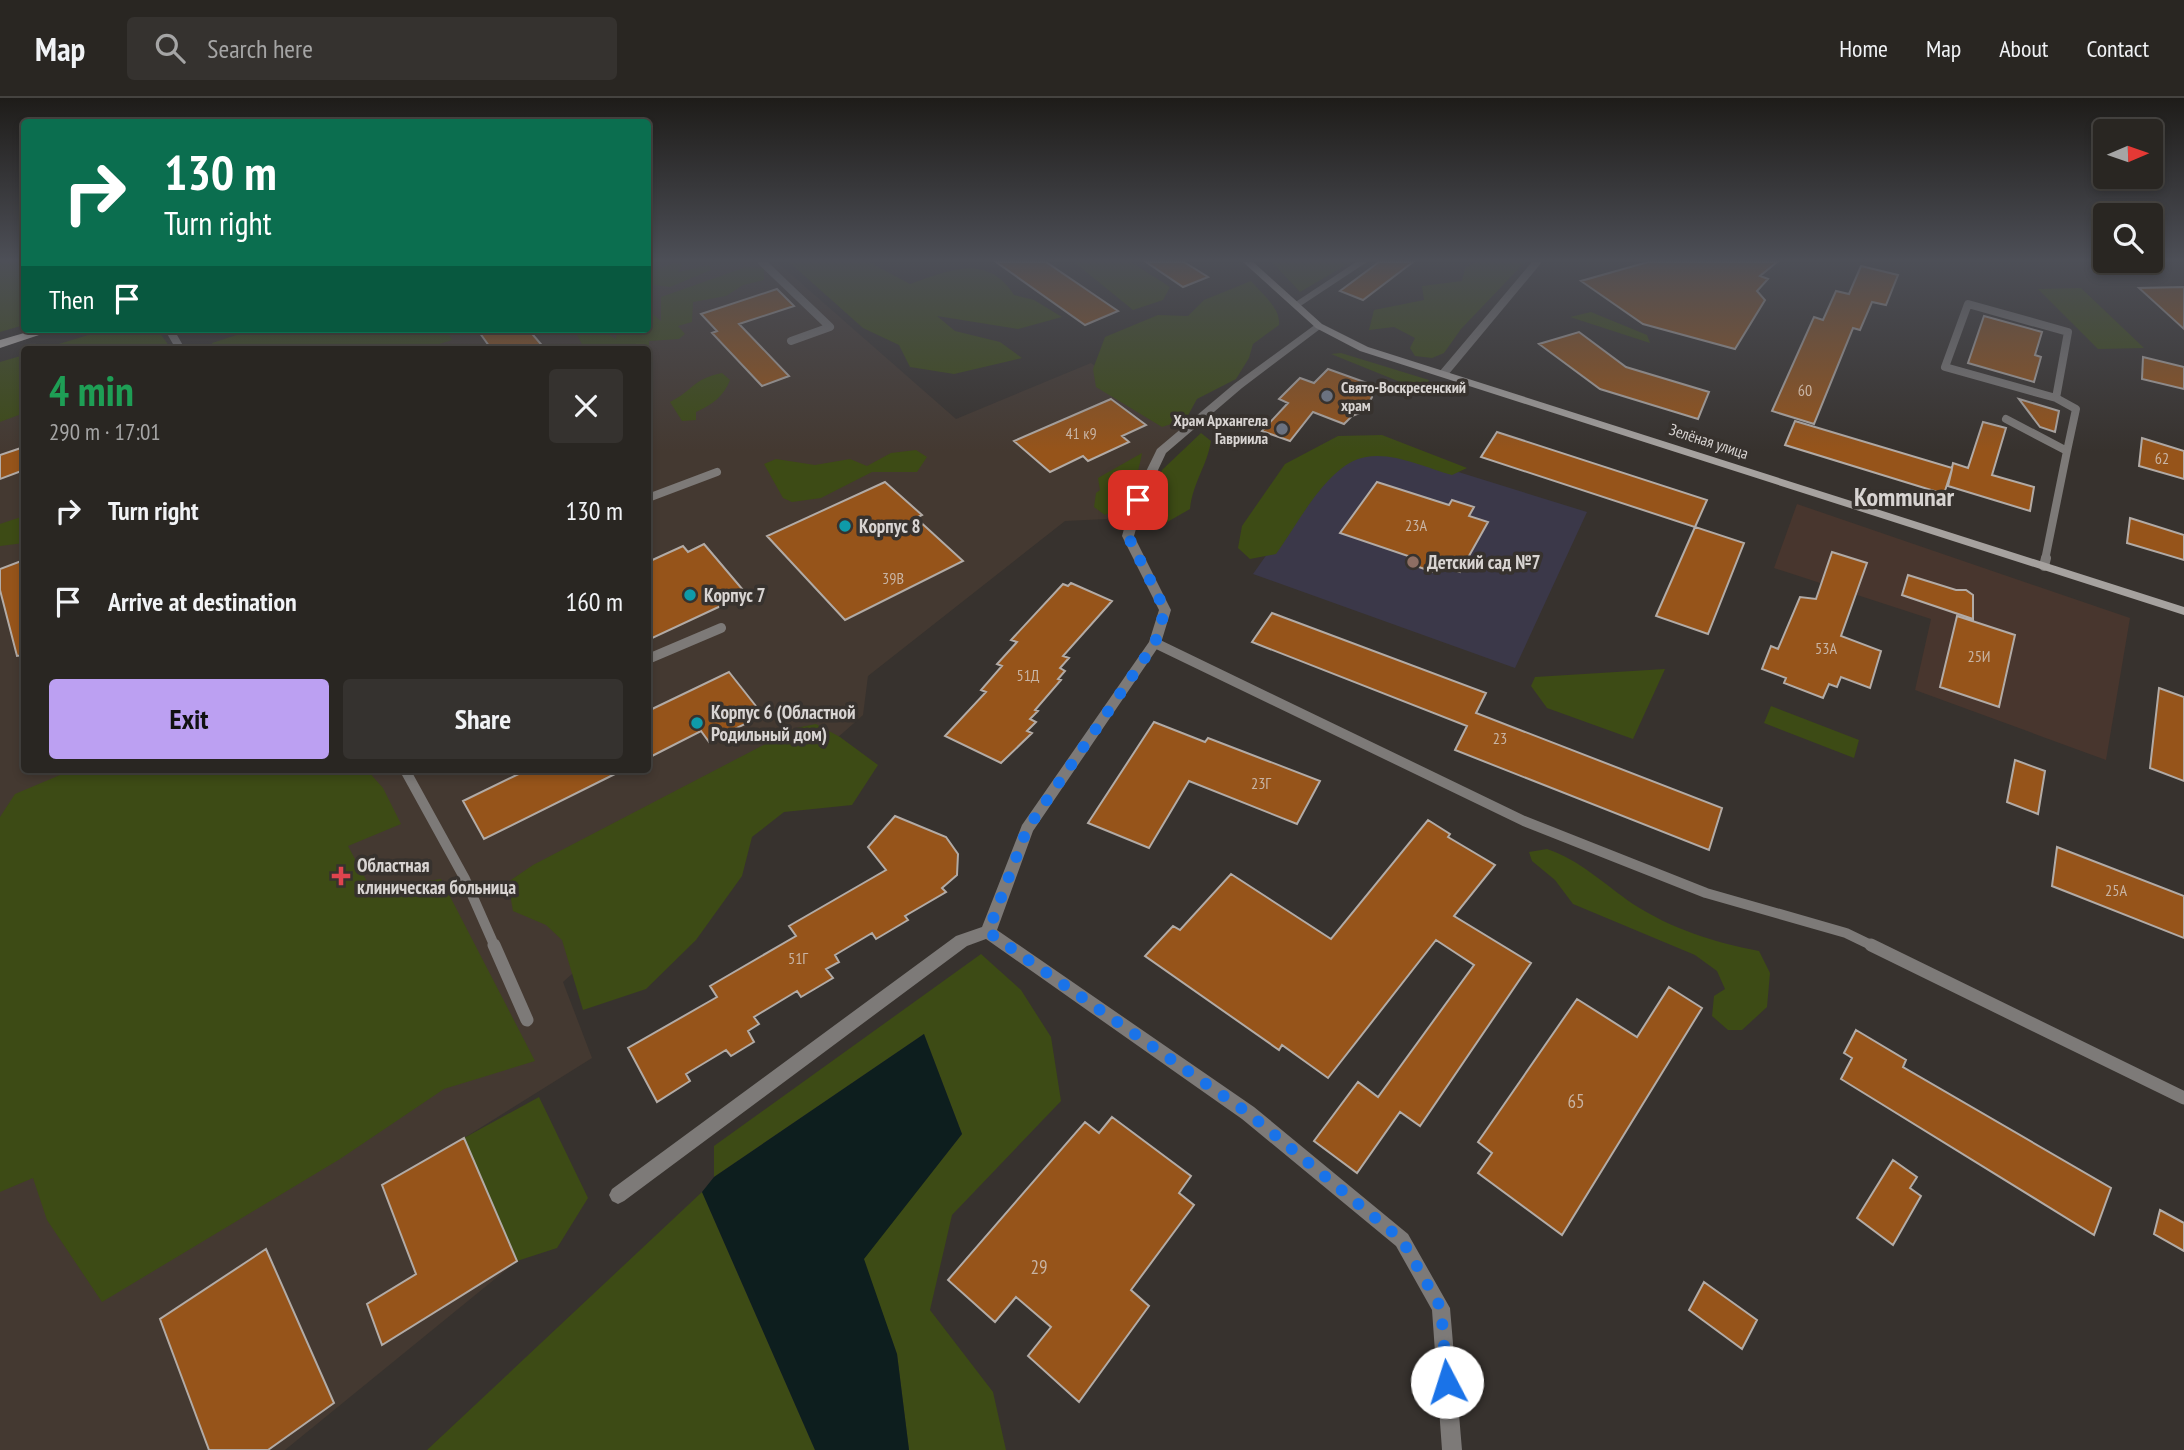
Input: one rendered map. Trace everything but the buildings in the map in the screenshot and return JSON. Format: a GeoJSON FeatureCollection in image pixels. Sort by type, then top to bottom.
{"type":"FeatureCollection","features":[{"type":"Feature","properties":{"kind":"main road"},"geometry":{"type":"LineString","coordinates":[[0,344],[37,333]]}},
{"type":"Feature","properties":{"kind":"street"},"geometry":{"type":"LineString","coordinates":[[1444,373],[1484,325]]}},
{"type":"Feature","properties":{"kind":"street"},"geometry":{"type":"LineString","coordinates":[[988,932],[1027,829],[1155,643],[1165,610],[1128,536],[1138,500],[1161,451],[1238,386],[1319,326]]}},
{"type":"Feature","properties":{"kind":"street","name":"Зелёная улица"},"geometry":{"type":"LineString","coordinates":[[1319,326],[1364,349],[2184,611]]}},
{"type":"Feature","properties":{"kind":"street"},"geometry":{"type":"LineString","coordinates":[[618,1195],[962,941],[988,932]]}},
{"type":"Feature","properties":{"kind":"street"},"geometry":{"type":"LineString","coordinates":[[988,932],[1248,1113],[1402,1240],[1441,1308],[1452,1450]]}},
{"type":"Feature","properties":{"kind":"lane"},"geometry":{"type":"LineString","coordinates":[[791,341],[830,327],[828,325]]}},
{"type":"Feature","properties":{"kind":"lane"},"geometry":{"type":"LineString","coordinates":[[1960,325],[1944,367],[2056,398],[2076,409],[2044,566]]}},
{"type":"Feature","properties":{"kind":"lane"},"geometry":{"type":"LineString","coordinates":[[2043,325],[2068,332],[2056,398]]}},
{"type":"Feature","properties":{"kind":"lane"},"geometry":{"type":"LineString","coordinates":[[2007,419],[2067,451]]}},
{"type":"Feature","properties":{"kind":"lane"},"geometry":{"type":"LineString","coordinates":[[651,497],[718,472]]}},
{"type":"Feature","properties":{"kind":"lane"},"geometry":{"type":"LineString","coordinates":[[651,658],[721,628]]}},
{"type":"Feature","properties":{"kind":"lane"},"geometry":{"type":"LineString","coordinates":[[1155,643],[1524,821],[1706,893],[1846,933],[2184,1098]]}},
{"type":"Feature","properties":{"kind":"lane"},"geometry":{"type":"LineString","coordinates":[[407,773],[465,878],[527,1020]]}},
{"type":"Feature","properties":{"kind":"shaded area","name":"Областная клиническая больница"},"geometry":{"type":"Polygon","coordinates":[[[651,325],[849,325],[956,419],[1091,363],[1182,427],[1107,519],[1065,521],[868,676],[863,715],[563,982],[592,1058],[464,1138],[517,1261],[285,1450],[0,1450],[0,410],[21,404],[21,773],[651,773],[651,346],[207,346],[250,333],[651,333],[651,325]]]}},
{"type":"Feature","properties":{"kind":"shaded area","name":"Детский сад №7"},"geometry":{"type":"Polygon","coordinates":[[[1349,438],[1587,512],[1515,668],[1253,574],[1349,438]]]}},
{"type":"Feature","properties":{"kind":"shaded area"},"geometry":{"type":"Polygon","coordinates":[[[1797,504],[2130,618],[2106,760],[1915,690],[1931,619],[1774,568],[1797,504]]]}},
{"type":"Feature","properties":{"kind":"shaded area"},"geometry":{"type":"Polygon","coordinates":[[[924,1034],[962,1134],[864,1259],[897,1354],[909,1450],[815,1450],[702,1192],[714,1177],[924,1034]]]}},
{"type":"Feature","properties":{"kind":"green space"},"geometry":{"type":"Polygon","coordinates":[[[0,325],[21,325],[21,326],[0,332],[0,325]]]}},
{"type":"Feature","properties":{"kind":"green space"},"geometry":{"type":"Polygon","coordinates":[[[651,325],[681,325],[678,326],[685,334],[679,339],[649,341],[649,346],[583,346],[576,333],[606,333],[616,339],[617,333],[651,333],[651,325]]]}},
{"type":"Feature","properties":{"kind":"green space"},"geometry":{"type":"Polygon","coordinates":[[[860,325],[948,325],[955,331],[1000,342],[1022,358],[954,374],[910,367],[899,345],[860,325]]]}},
{"type":"Feature","properties":{"kind":"green space"},"geometry":{"type":"Polygon","coordinates":[[[994,325],[1032,325],[1018,329],[994,325]]]}},
{"type":"Feature","properties":{"kind":"green space"},"geometry":{"type":"Polygon","coordinates":[[[1134,325],[1279,325],[1253,344],[1249,358],[1236,379],[1197,399],[1186,419],[1162,427],[1096,387],[1093,369],[1105,337],[1134,325]]]}},
{"type":"Feature","properties":{"kind":"green space"},"geometry":{"type":"Polygon","coordinates":[[[1370,325],[1465,325],[1444,353],[1432,358],[1415,356],[1410,348],[1415,338],[1394,327],[1369,330],[1370,325]]]}},
{"type":"Feature","properties":{"kind":"green space"},"geometry":{"type":"Polygon","coordinates":[[[1595,325],[1623,325],[1647,335],[1650,343],[1595,325]]]}},
{"type":"Feature","properties":{"kind":"green space"},"geometry":{"type":"Polygon","coordinates":[[[2074,325],[2120,325],[2144,348],[2098,349],[2074,325]]]}},
{"type":"Feature","properties":{"kind":"green space"},"geometry":{"type":"Polygon","coordinates":[[[95,333],[160,333],[169,346],[52,346],[95,333]]]}},
{"type":"Feature","properties":{"kind":"green space"},"geometry":{"type":"Polygon","coordinates":[[[243,333],[448,333],[452,340],[433,346],[213,346],[212,343],[243,333]]]}},
{"type":"Feature","properties":{"kind":"green space"},"geometry":{"type":"Polygon","coordinates":[[[1341,353],[1429,380],[1425,392],[1331,354],[1341,353]]]}},
{"type":"Feature","properties":{"kind":"green space"},"geometry":{"type":"Polygon","coordinates":[[[21,356],[21,414],[0,422],[0,362],[21,356]]]}},
{"type":"Feature","properties":{"kind":"green space"},"geometry":{"type":"Polygon","coordinates":[[[722,373],[730,380],[721,395],[696,412],[696,420],[682,421],[670,402],[699,382],[722,373]]]}},
{"type":"Feature","properties":{"kind":"green space"},"geometry":{"type":"Polygon","coordinates":[[[1201,433],[1211,441],[1190,509],[1162,525],[1141,514],[1153,494],[1162,470],[1201,433]]]}},
{"type":"Feature","properties":{"kind":"green space"},"geometry":{"type":"Polygon","coordinates":[[[1382,435],[1467,468],[1452,475],[1410,461],[1366,457],[1339,470],[1327,482],[1276,554],[1250,559],[1238,548],[1242,526],[1285,464],[1338,436],[1382,435]]]}},
{"type":"Feature","properties":{"kind":"green space"},"geometry":{"type":"Polygon","coordinates":[[[916,450],[927,457],[917,472],[872,472],[821,498],[792,502],[783,498],[764,464],[776,459],[815,465],[850,459],[867,466],[891,453],[916,450]]]}},
{"type":"Feature","properties":{"kind":"green space"},"geometry":{"type":"Polygon","coordinates":[[[1142,453],[1135,481],[1121,504],[1105,515],[1094,507],[1096,493],[1100,490],[1098,478],[1142,453]]]}},
{"type":"Feature","properties":{"kind":"green space"},"geometry":{"type":"Polygon","coordinates":[[[21,517],[21,543],[0,546],[0,524],[21,517]]]}},
{"type":"Feature","properties":{"kind":"green space"},"geometry":{"type":"Polygon","coordinates":[[[1665,669],[1633,739],[1547,708],[1531,686],[1535,677],[1665,669]]]}},
{"type":"Feature","properties":{"kind":"green space"},"geometry":{"type":"Polygon","coordinates":[[[1771,706],[1859,740],[1854,758],[1764,723],[1771,706]]]}},
{"type":"Feature","properties":{"kind":"green space"},"geometry":{"type":"Polygon","coordinates":[[[816,724],[840,737],[878,765],[852,805],[784,812],[752,837],[742,876],[696,940],[646,989],[583,1010],[562,940],[546,925],[513,911],[508,882],[533,865],[796,728],[816,724]]]}},
{"type":"Feature","properties":{"kind":"green space"},"geometry":{"type":"Polygon","coordinates":[[[65,773],[370,773],[383,788],[401,824],[348,846],[371,889],[441,879],[535,1061],[444,1089],[340,1159],[102,1302],[47,1220],[33,1178],[0,1192],[0,817],[15,794],[65,773]]]}},
{"type":"Feature","properties":{"kind":"green space"},"geometry":{"type":"Polygon","coordinates":[[[1547,849],[1581,866],[1633,904],[1663,921],[1709,939],[1759,951],[1770,973],[1767,1007],[1742,1030],[1728,1030],[1712,1016],[1714,996],[1725,989],[1717,971],[1695,955],[1573,904],[1555,880],[1532,861],[1529,852],[1547,849]]]}},
{"type":"Feature","properties":{"kind":"green space"},"geometry":{"type":"Polygon","coordinates":[[[981,954],[1021,990],[1051,1037],[1061,1101],[952,1215],[930,1310],[993,1392],[1006,1450],[909,1450],[897,1354],[863,1259],[962,1134],[924,1034],[714,1177],[714,1146],[981,954]]]}},
{"type":"Feature","properties":{"kind":"green space"},"geometry":{"type":"Polygon","coordinates":[[[539,1097],[588,1198],[557,1248],[517,1261],[464,1138],[539,1097]]]}},
{"type":"Feature","properties":{"kind":"green space"},"geometry":{"type":"Polygon","coordinates":[[[702,1192],[815,1450],[427,1450],[702,1192]]]}},
{"type":"Feature","properties":{"kind":"place","name":"Свято-Воскресенский храм"},"geometry":{"type":"Point","coordinates":[1327,396]}},
{"type":"Feature","properties":{"kind":"place","name":"Храм Архангела Гавриила"},"geometry":{"type":"Point","coordinates":[1282,429]}},
{"type":"Feature","properties":{"kind":"place","name":"Корпус 8"},"geometry":{"type":"Point","coordinates":[845,526]}},
{"type":"Feature","properties":{"kind":"place","name":"Детский сад №7"},"geometry":{"type":"Point","coordinates":[1413,562]}},
{"type":"Feature","properties":{"kind":"place","name":"Корпус 7"},"geometry":{"type":"Point","coordinates":[690,595]}},
{"type":"Feature","properties":{"kind":"place","name":"Корпус 6 (Областной Родильный дом)"},"geometry":{"type":"Point","coordinates":[697,723]}},
{"type":"Feature","properties":{"kind":"place","name":"Областная клиническая больница"},"geometry":{"type":"Point","coordinates":[341,876]}},
{"type":"Feature","properties":{"kind":"district","name":"Kommunar"},"geometry":{"type":"Point","coordinates":[1904,497]}},
{"type":"Feature","properties":{"kind":"route"},"geometry":{"type":"LineString","coordinates":[[1138,500],[1128,536],[1165,610],[1155,643],[1027,829],[988,932],[1248,1113],[1402,1240],[1441,1308],[1447,1382]]}}]}
